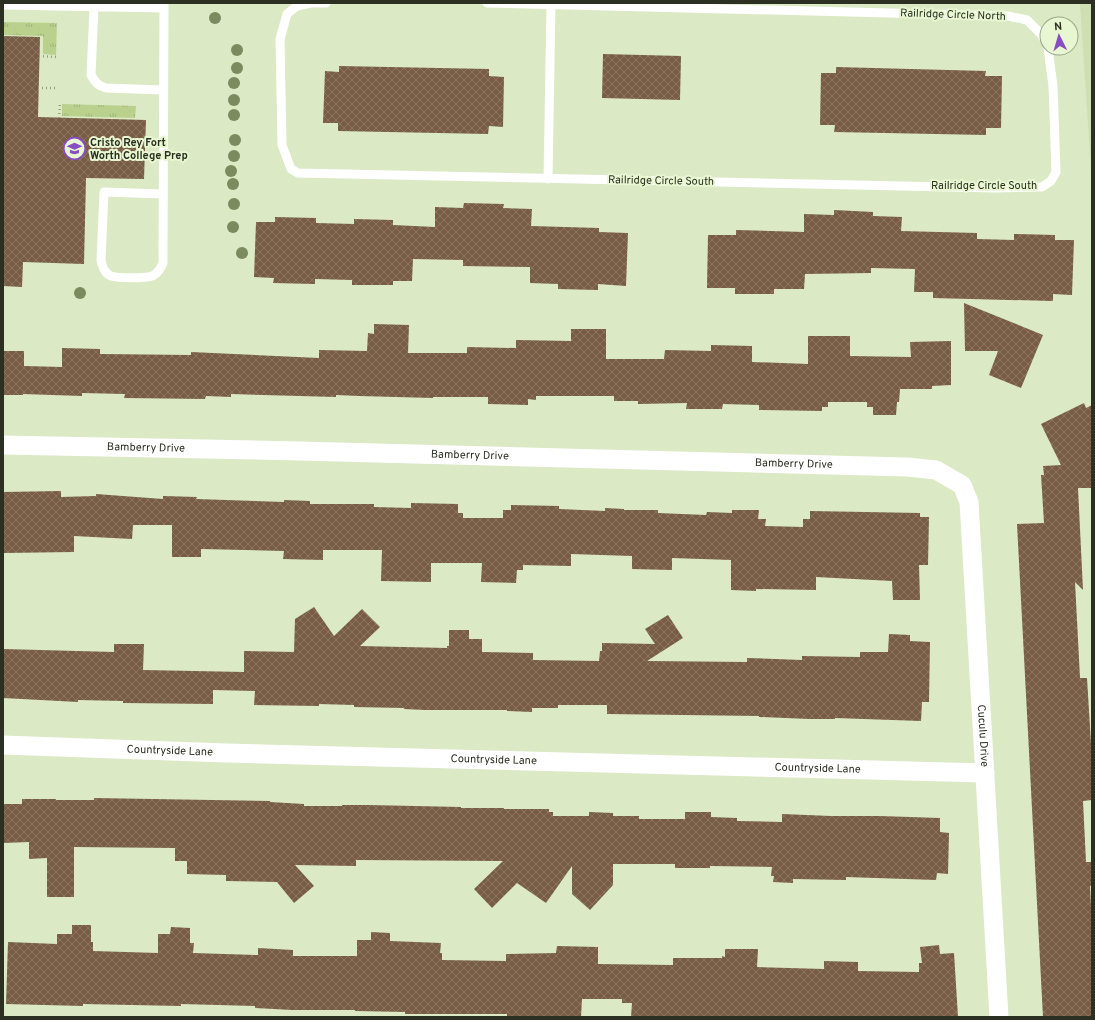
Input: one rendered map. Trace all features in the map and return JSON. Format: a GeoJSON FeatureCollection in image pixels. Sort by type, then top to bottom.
{"type":"FeatureCollection","features":[{"type":"Feature","properties":{"kind":"street","name":"Bamberry Drive"},"geometry":{"type":"LineString","coordinates":[[3,445],[300,451],[907,467],[936,470]]}},
{"type":"Feature","properties":{"kind":"street","name":"Cuculu Drive"},"geometry":{"type":"LineString","coordinates":[[936,470],[962,485],[969,502],[999,1017]]}},
{"type":"Feature","properties":{"kind":"street","name":"Countryside Lane"},"geometry":{"type":"LineString","coordinates":[[3,745],[226,754],[985,773]]}},
{"type":"Feature","properties":{"kind":"lane","name":"Railridge Circle South"},"geometry":{"type":"LineString","coordinates":[[326,3],[311,3],[297,6],[287,14],[280,39],[282,144],[290,169],[298,173],[995,188],[1042,186],[1051,181],[1056,172],[1053,86],[1049,56]]}},
{"type":"Feature","properties":{"kind":"lane","name":"Railridge Circle North"},"geometry":{"type":"LineString","coordinates":[[487,3],[1008,16],[1027,20],[1039,32]]}},
{"type":"Feature","properties":{"kind":"lane"},"geometry":{"type":"LineString","coordinates":[[548,179],[551,4]]}},
{"type":"Feature","properties":{"kind":"lane"},"geometry":{"type":"LineString","coordinates":[[3,5],[94,7],[164,6],[163,263],[159,271],[150,277],[118,277],[112,276],[106,272],[102,267],[101,261],[104,192],[163,194]]}},
{"type":"Feature","properties":{"kind":"lane"},"geometry":{"type":"LineString","coordinates":[[94,7],[91,75],[94,81],[99,86],[106,88],[163,90]]}},
{"type":"Feature","properties":{"kind":"path"},"geometry":{"type":"LineString","coordinates":[[39,56],[58,57]]}},
{"type":"Feature","properties":{"kind":"path"},"geometry":{"type":"LineString","coordinates":[[38,88],[57,88]]}},
{"type":"Feature","properties":{"kind":"path"},"geometry":{"type":"LineString","coordinates":[[59,118],[60,102]]}},
{"type":"Feature","properties":{"kind":"shaded area"},"geometry":{"type":"Polygon","coordinates":[[[1080,3],[1092,3],[1092,185],[1080,3]]]}},
{"type":"Feature","properties":{"kind":"green space"},"geometry":{"type":"Polygon","coordinates":[[[3,22],[57,23],[56,55],[43,54],[43,36],[3,35],[3,22]]]}},
{"type":"Feature","properties":{"kind":"green space"},"geometry":{"type":"Polygon","coordinates":[[[62,104],[136,106],[135,118],[62,116],[62,104]]]}},
{"type":"Feature","properties":{"kind":"building","name":"Cristo Rey Fort Worth College Prep"},"geometry":{"type":"Polygon","coordinates":[[[3,36],[40,37],[38,117],[146,120],[144,179],[86,178],[84,264],[23,262],[22,287],[3,286],[3,36]]]}},
{"type":"Feature","properties":{"kind":"building"},"geometry":{"type":"Polygon","coordinates":[[[603,54],[681,56],[680,100],[602,98],[603,54]]]}},
{"type":"Feature","properties":{"kind":"building"},"geometry":{"type":"Polygon","coordinates":[[[339,66],[489,69],[489,76],[504,77],[503,127],[489,126],[488,134],[338,131],[338,123],[323,123],[325,71],[339,72],[339,66]]]}},
{"type":"Feature","properties":{"kind":"building"},"geometry":{"type":"Polygon","coordinates":[[[836,67],[986,71],[985,76],[1002,76],[1001,128],[986,128],[986,135],[834,132],[835,125],[820,125],[821,73],[836,73],[836,67]]]}},
{"type":"Feature","properties":{"kind":"building"},"geometry":{"type":"Polygon","coordinates":[[[464,203],[504,204],[503,208],[532,209],[531,226],[599,228],[599,232],[628,233],[626,286],[598,284],[598,290],[558,289],[558,284],[530,283],[530,267],[463,266],[463,260],[413,259],[412,281],[393,281],[393,285],[352,285],[352,280],[315,279],[315,284],[273,283],[274,278],[254,277],[256,222],[275,222],[275,217],[316,218],[316,223],[354,224],[354,219],[393,220],[393,225],[435,227],[435,207],[463,208],[464,203]]]}},
{"type":"Feature","properties":{"kind":"building"},"geometry":{"type":"Polygon","coordinates":[[[834,210],[873,212],[873,216],[902,217],[901,231],[977,233],[977,239],[1014,240],[1014,234],[1055,235],[1055,240],[1074,240],[1072,295],[1053,294],[1053,301],[933,298],[933,292],[914,292],[915,269],[871,268],[871,273],[805,274],[804,289],[774,289],[774,294],[735,294],[735,288],[707,288],[708,235],[736,235],[736,230],[804,232],[804,214],[834,215],[834,210]]]}},
{"type":"Feature","properties":{"kind":"building"},"geometry":{"type":"Polygon","coordinates":[[[964,303],[1043,335],[1021,388],[989,375],[998,351],[965,351],[964,303]]]}},
{"type":"Feature","properties":{"kind":"building"},"geometry":{"type":"Polygon","coordinates":[[[374,324],[409,325],[408,353],[467,353],[467,347],[516,348],[516,340],[571,341],[571,329],[606,329],[606,359],[664,359],[665,350],[711,351],[711,345],[752,346],[752,362],[808,364],[808,336],[850,336],[850,356],[911,357],[910,342],[951,341],[951,385],[932,386],[932,389],[900,389],[896,415],[873,415],[873,407],[867,407],[867,402],[828,402],[828,407],[822,407],[822,411],[759,410],[759,405],[723,404],[722,409],[686,409],[687,403],[638,404],[638,401],[614,401],[614,396],[536,396],[536,400],[528,399],[528,405],[488,404],[488,397],[433,398],[336,395],[336,397],[231,394],[231,397],[206,396],[205,399],[124,398],[125,394],[82,393],[82,396],[23,394],[3,395],[3,351],[24,351],[24,366],[62,367],[62,348],[100,349],[100,354],[191,355],[191,352],[319,358],[319,350],[367,351],[368,333],[374,334],[374,324]]]}},
{"type":"Feature","properties":{"kind":"building"},"geometry":{"type":"Polygon","coordinates":[[[1084,403],[1086,408],[1092,405],[1092,488],[1078,488],[1083,590],[1075,582],[1080,678],[1087,678],[1092,760],[1092,800],[1083,801],[1086,862],[1092,862],[1092,886],[1090,886],[1092,928],[1092,1017],[1043,1017],[1017,524],[1044,523],[1041,475],[1044,475],[1043,466],[1061,465],[1041,424],[1084,403]]]}},
{"type":"Feature","properties":{"kind":"building"},"geometry":{"type":"Polygon","coordinates":[[[61,491],[61,497],[96,496],[96,494],[163,499],[163,496],[197,497],[196,499],[284,502],[284,500],[310,501],[310,504],[374,504],[374,507],[411,508],[411,503],[458,504],[458,513],[463,513],[463,518],[503,518],[503,510],[511,510],[511,505],[559,506],[559,509],[605,511],[605,508],[624,510],[658,510],[658,513],[706,515],[707,512],[732,513],[732,510],[759,510],[758,519],[766,519],[765,526],[803,527],[803,519],[810,519],[810,511],[920,513],[920,517],[929,517],[928,565],[919,565],[920,600],[893,600],[892,581],[816,577],[816,590],[731,590],[731,560],[672,558],[672,570],[632,569],[632,556],[571,554],[571,566],[523,565],[523,570],[517,570],[516,583],[481,582],[482,563],[431,563],[431,582],[381,581],[382,550],[323,550],[323,560],[283,559],[284,551],[201,549],[201,557],[172,557],[172,525],[133,525],[132,539],[74,536],[74,552],[3,553],[3,492],[61,491]]]}},
{"type":"Feature","properties":{"kind":"building"},"geometry":{"type":"Polygon","coordinates":[[[314,607],[334,636],[362,609],[380,627],[360,646],[447,648],[447,646],[449,646],[449,630],[469,630],[469,639],[482,639],[482,652],[533,653],[533,660],[599,661],[600,651],[602,651],[602,643],[655,644],[645,629],[668,615],[683,638],[647,661],[747,662],[747,658],[802,660],[802,656],[860,657],[860,652],[888,652],[889,634],[910,635],[910,641],[930,642],[929,702],[922,702],[921,721],[835,718],[809,719],[759,716],[607,714],[607,705],[558,705],[558,708],[532,708],[532,712],[507,710],[425,710],[319,704],[319,706],[254,705],[255,691],[213,690],[213,704],[123,703],[123,701],[78,700],[78,702],[3,698],[3,649],[114,652],[114,644],[144,644],[143,670],[244,672],[244,651],[294,652],[295,619],[314,607]]]}},
{"type":"Feature","properties":{"kind":"building"},"geometry":{"type":"Polygon","coordinates":[[[94,798],[270,801],[304,804],[304,806],[368,805],[549,809],[549,812],[553,812],[553,816],[589,816],[589,812],[613,813],[613,816],[639,816],[639,819],[685,819],[685,812],[711,812],[711,817],[737,818],[737,821],[782,822],[782,814],[940,818],[940,832],[949,833],[948,874],[937,873],[936,880],[846,877],[846,880],[793,879],[793,883],[773,882],[774,876],[771,876],[772,867],[710,866],[710,868],[675,868],[675,864],[613,864],[613,885],[590,910],[572,894],[572,866],[546,903],[517,883],[492,908],[474,889],[503,861],[356,860],[356,866],[295,865],[314,886],[294,903],[277,882],[226,881],[226,875],[187,874],[187,861],[175,861],[175,848],[74,847],[74,897],[47,897],[47,858],[29,859],[29,842],[3,843],[3,804],[22,804],[22,799],[94,800],[94,798]]]}},
{"type":"Feature","properties":{"kind":"building"},"geometry":{"type":"Polygon","coordinates":[[[72,925],[91,925],[91,942],[93,942],[93,951],[158,953],[158,934],[170,934],[171,927],[190,928],[190,943],[194,943],[193,953],[258,955],[258,948],[293,950],[293,956],[357,956],[357,940],[371,940],[371,932],[390,933],[390,941],[441,943],[440,953],[442,953],[442,960],[506,961],[506,954],[556,953],[557,946],[598,947],[598,964],[673,965],[673,958],[722,958],[722,956],[725,957],[725,949],[758,949],[757,967],[824,969],[824,961],[858,962],[858,971],[919,972],[919,963],[922,963],[920,947],[939,945],[940,954],[954,953],[958,1017],[631,1017],[632,1003],[622,1003],[622,999],[582,999],[581,1017],[507,1016],[507,1014],[405,1014],[405,1012],[292,1010],[255,1008],[255,1006],[181,1004],[181,1006],[83,1004],[83,1006],[6,1004],[8,942],[57,944],[57,934],[72,934],[72,925]]]}},
{"type":"Feature","properties":{"kind":"place","name":"Cristo Rey Fort Worth College Prep"},"geometry":{"type":"Point","coordinates":[74,149]}}]}
